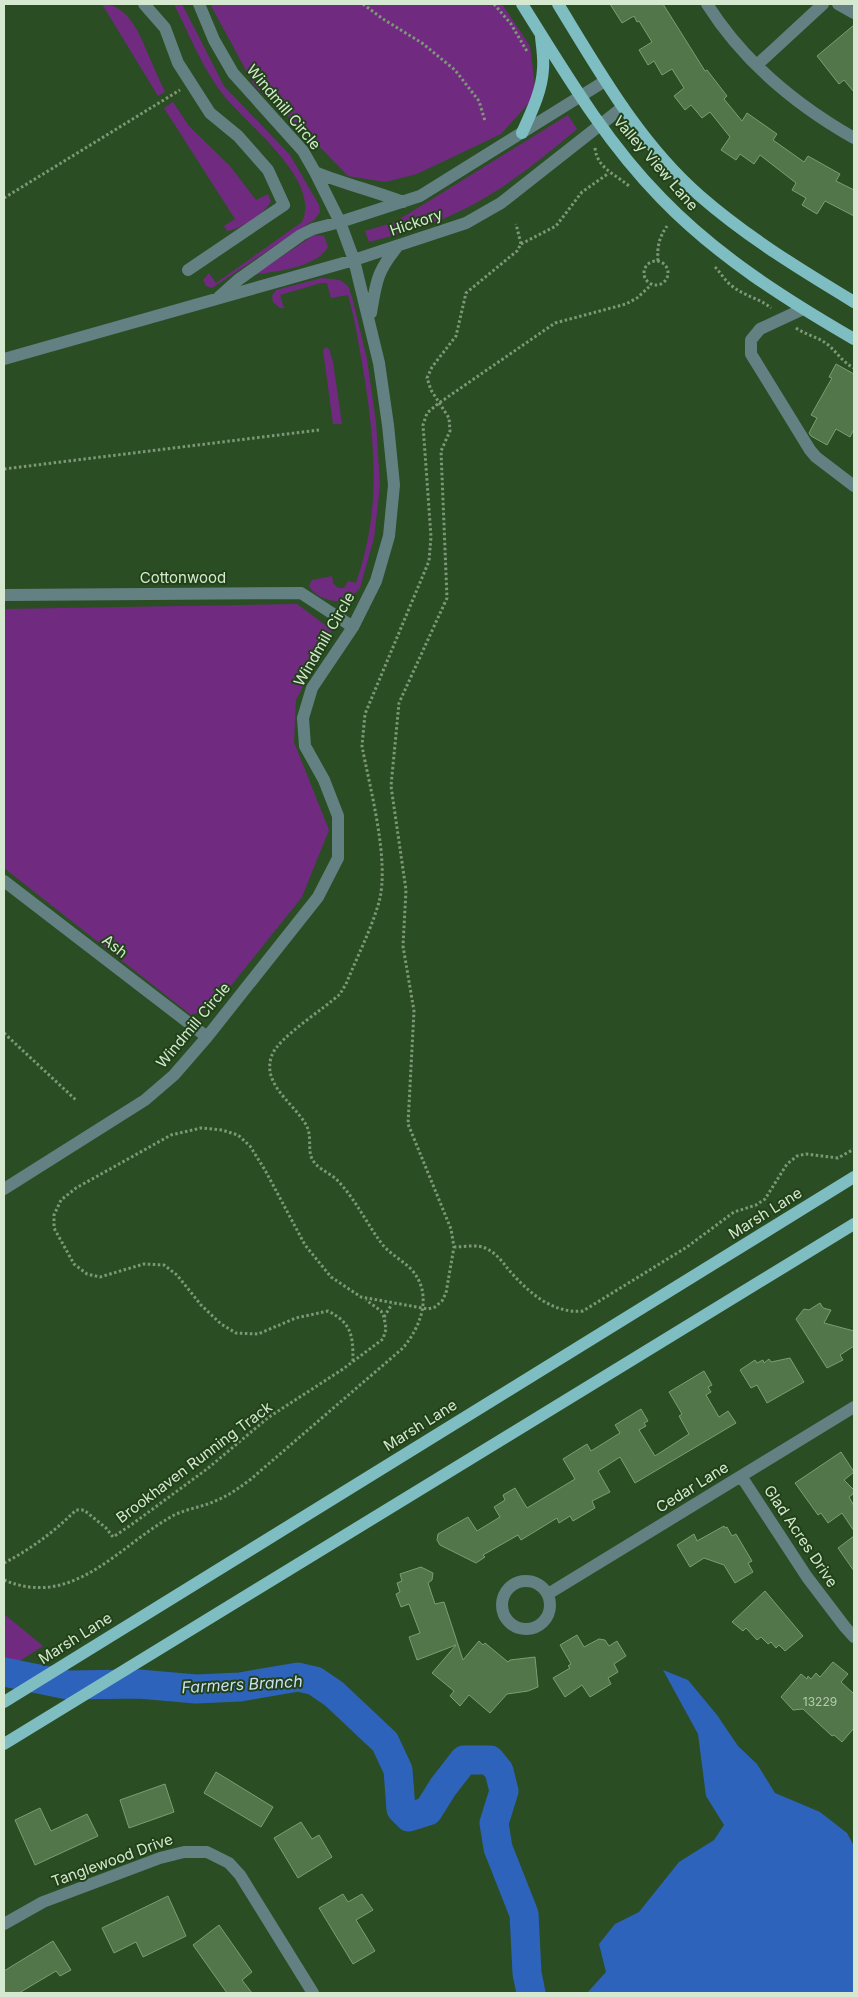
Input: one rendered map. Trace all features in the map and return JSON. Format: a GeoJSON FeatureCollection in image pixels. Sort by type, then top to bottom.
{"type":"FeatureCollection","features":[{"type":"Feature","properties":{"kind":"main road","name":"Valley View Lane"},"geometry":{"type":"LineString","coordinates":[[522,4],[580,96],[600,124],[660,198],[693,229],[771,288],[854,339]]}},
{"type":"Feature","properties":{"kind":"main road","name":"Valley View Lane"},"geometry":{"type":"LineString","coordinates":[[558,4],[605,81],[623,106],[662,157],[700,196],[800,270],[854,302]]}},
{"type":"Feature","properties":{"kind":"main road"},"geometry":{"type":"LineString","coordinates":[[522,133],[535,104],[542,78],[541,34]]}},
{"type":"Feature","properties":{"kind":"main road","name":"Marsh Lane"},"geometry":{"type":"LineString","coordinates":[[4,1702],[854,1178]]}},
{"type":"Feature","properties":{"kind":"main road"},"geometry":{"type":"LineString","coordinates":[[4,1744],[854,1224]]}},
{"type":"Feature","properties":{"kind":"street"},"geometry":{"type":"LineString","coordinates":[[144,4],[165,28],[178,63],[210,112],[238,136],[268,170],[284,205],[188,270]]}},
{"type":"Feature","properties":{"kind":"street","name":"Windmill Circle"},"geometry":{"type":"LineString","coordinates":[[4,1189],[145,1100],[174,1076],[318,897],[338,858],[338,816],[324,780],[305,746],[303,718],[312,688],[353,626],[376,581],[389,536],[394,485],[379,363],[354,260],[340,222],[315,172],[303,151],[233,74],[214,40],[199,4]]}},
{"type":"Feature","properties":{"kind":"street"},"geometry":{"type":"LineString","coordinates":[[707,4],[727,31],[757,65],[789,95],[826,122],[854,138]]}},
{"type":"Feature","properties":{"kind":"street"},"geometry":{"type":"LineString","coordinates":[[757,65],[823,4]]}},
{"type":"Feature","properties":{"kind":"street"},"geometry":{"type":"LineString","coordinates":[[838,4],[854,13]]}},
{"type":"Feature","properties":{"kind":"street","name":"Hickory"},"geometry":{"type":"LineString","coordinates":[[217,298],[238,280],[313,228],[340,222],[420,196],[605,81]]}},
{"type":"Feature","properties":{"kind":"street","name":"Hickory"},"geometry":{"type":"LineString","coordinates":[[4,359],[354,260],[466,223],[501,203],[623,106]]}},
{"type":"Feature","properties":{"kind":"street"},"geometry":{"type":"LineString","coordinates":[[315,172],[339,182],[371,190],[403,202]]}},
{"type":"Feature","properties":{"kind":"street"},"geometry":{"type":"LineString","coordinates":[[370,321],[376,277],[385,261],[400,245]]}},
{"type":"Feature","properties":{"kind":"street"},"geometry":{"type":"LineString","coordinates":[[803,309],[760,329],[751,340],[751,354],[810,450],[816,457],[854,486]]}},
{"type":"Feature","properties":{"kind":"street","name":"Cottonwood"},"geometry":{"type":"LineString","coordinates":[[4,594],[301,593],[353,626]]}},
{"type":"Feature","properties":{"kind":"street","name":"Ash"},"geometry":{"type":"LineString","coordinates":[[4,881],[206,1037]]}},
{"type":"Feature","properties":{"kind":"street","name":"Cedar Lane"},"geometry":{"type":"LineString","coordinates":[[548,1594],[854,1407]]}},
{"type":"Feature","properties":{"kind":"street","name":"Glad Acres Drive"},"geometry":{"type":"LineString","coordinates":[[741,1476],[808,1577],[845,1628],[854,1637]]}},
{"type":"Feature","properties":{"kind":"street","name":"Tanglewood Drive"},"geometry":{"type":"LineString","coordinates":[[4,1924],[43,1902],[160,1858],[184,1852],[206,1852],[229,1863],[240,1875],[313,1993]]}},
{"type":"Feature","properties":{"kind":"path"},"geometry":{"type":"LineString","coordinates":[[363,4],[383,20],[422,43],[455,70],[479,101],[485,121]]}},
{"type":"Feature","properties":{"kind":"path"},"geometry":{"type":"LineString","coordinates":[[494,4],[511,24],[530,55]]}},
{"type":"Feature","properties":{"kind":"path"},"geometry":{"type":"LineString","coordinates":[[4,198],[191,84]]}},
{"type":"Feature","properties":{"kind":"path"},"geometry":{"type":"LineString","coordinates":[[361,1297],[428,1309],[435,1307],[442,1301],[446,1293],[454,1247],[451,1229],[408,1124],[414,1011],[403,946],[406,890],[391,786],[399,703],[447,598],[441,451],[450,431],[449,418],[431,390],[427,378],[432,368],[456,336],[466,293],[517,251],[521,244],[556,226],[582,192],[609,173]]}},
{"type":"Feature","properties":{"kind":"path"},"geometry":{"type":"LineString","coordinates":[[516,224],[521,244]]}},
{"type":"Feature","properties":{"kind":"path"},"geometry":{"type":"LineString","coordinates":[[658,261],[657,248],[660,236],[667,226]]}},
{"type":"Feature","properties":{"kind":"path"},"geometry":{"type":"LineString","coordinates":[[658,261],[665,265],[668,273],[666,281],[659,285],[651,284],[645,277],[645,270],[649,264],[658,261]]}},
{"type":"Feature","properties":{"kind":"path"},"geometry":{"type":"LineString","coordinates":[[4,1580],[30,1587],[66,1584],[98,1569],[170,1517],[214,1502],[232,1493],[251,1480],[404,1348],[419,1325],[424,1294],[419,1279],[410,1268],[392,1255],[382,1244],[338,1181],[321,1170],[313,1160],[310,1149],[310,1134],[306,1123],[276,1086],[271,1077],[269,1066],[273,1053],[281,1042],[340,994],[346,984],[379,902],[382,854],[362,746],[362,731],[366,714],[429,560],[431,537],[423,425],[427,413],[555,323],[626,304],[641,295],[651,284]]}},
{"type":"Feature","properties":{"kind":"path"},"geometry":{"type":"LineString","coordinates":[[4,469],[319,430]]}},
{"type":"Feature","properties":{"kind":"path"},"geometry":{"type":"LineString","coordinates":[[4,1033],[77,1101]]}},
{"type":"Feature","properties":{"kind":"path"},"geometry":{"type":"LineString","coordinates":[[353,1361],[353,1341],[349,1330],[341,1317],[328,1311],[296,1318],[258,1334],[236,1333],[221,1324],[201,1305],[176,1275],[164,1265],[144,1264],[100,1277],[87,1274],[74,1264],[54,1228],[54,1215],[61,1200],[76,1188],[171,1135],[201,1128],[222,1130],[238,1135],[250,1146],[305,1245],[331,1277],[372,1303],[384,1317]]}},
{"type":"Feature","properties":{"kind":"path"},"geometry":{"type":"LineString","coordinates":[[454,1247],[485,1248],[497,1256],[531,1293],[545,1302],[558,1309],[572,1312],[584,1311],[687,1247],[734,1212],[756,1205],[765,1199],[787,1164],[798,1156],[806,1154],[838,1158],[854,1149]]}},
{"type":"Feature","properties":{"kind":"path","name":"Brookhaven Running Track"},"geometry":{"type":"LineString","coordinates":[[4,1562],[24,1552],[52,1533],[76,1510],[80,1509],[84,1510],[113,1537],[119,1534],[207,1469],[269,1417],[353,1361],[383,1338],[386,1329],[384,1317],[392,1304]]}},
{"type":"Feature","properties":{"kind":"shaded area"},"geometry":{"type":"Polygon","coordinates":[[[102,4],[121,10],[134,25],[165,92],[158,96],[102,4]]]}},
{"type":"Feature","properties":{"kind":"shaded area"},"geometry":{"type":"Polygon","coordinates":[[[174,4],[182,4],[224,86],[290,155],[319,205],[320,212],[314,220],[212,288],[206,286],[203,280],[209,273],[216,283],[302,222],[305,205],[301,188],[278,152],[232,105],[214,82],[201,60],[174,4]]]}},
{"type":"Feature","properties":{"kind":"shaded area"},"geometry":{"type":"Polygon","coordinates":[[[210,4],[502,4],[530,46],[536,95],[501,134],[417,174],[385,182],[348,176],[307,134],[254,85],[210,4]]]}},
{"type":"Feature","properties":{"kind":"shaded area"},"geometry":{"type":"Polygon","coordinates":[[[173,102],[189,126],[230,166],[256,200],[268,194],[271,201],[268,206],[252,220],[233,230],[227,231],[224,226],[235,219],[164,108],[173,102]]]}},
{"type":"Feature","properties":{"kind":"shaded area"},"geometry":{"type":"Polygon","coordinates":[[[568,115],[577,129],[531,167],[498,190],[463,210],[436,222],[408,232],[369,242],[365,231],[395,222],[568,115]]]}},
{"type":"Feature","properties":{"kind":"shaded area"},"geometry":{"type":"Polygon","coordinates":[[[314,235],[324,236],[328,247],[314,260],[284,270],[254,275],[314,235]]]}},
{"type":"Feature","properties":{"kind":"shaded area"},"geometry":{"type":"Polygon","coordinates":[[[322,278],[340,280],[348,286],[367,359],[376,423],[380,486],[374,538],[360,588],[346,602],[320,597],[309,586],[312,580],[332,576],[333,583],[338,588],[344,588],[348,581],[356,583],[369,532],[374,483],[372,433],[358,338],[351,306],[348,295],[331,298],[327,283],[280,295],[284,308],[280,308],[273,302],[272,296],[276,290],[322,278]]]}},
{"type":"Feature","properties":{"kind":"shaded area"},"geometry":{"type":"Polygon","coordinates":[[[326,347],[329,349],[333,362],[342,424],[333,424],[323,350],[326,347]]]}},
{"type":"Feature","properties":{"kind":"shaded area"},"geometry":{"type":"Polygon","coordinates":[[[297,604],[332,630],[296,700],[294,742],[329,830],[302,897],[214,1007],[191,1015],[4,868],[4,609],[297,604]]]}},
{"type":"Feature","properties":{"kind":"shaded area"},"geometry":{"type":"Polygon","coordinates":[[[4,1614],[43,1646],[4,1671],[4,1614]]]}},
{"type":"Feature","properties":{"kind":"water"},"geometry":{"type":"Polygon","coordinates":[[[663,1670],[688,1680],[717,1715],[738,1746],[757,1764],[775,1793],[820,1812],[847,1833],[854,1846],[854,1993],[587,1993],[606,1972],[599,1944],[615,1924],[639,1912],[679,1862],[714,1840],[724,1825],[706,1796],[698,1734],[663,1670]]]}},
{"type":"Feature","properties":{"kind":"building"},"geometry":{"type":"Polygon","coordinates":[[[610,4],[663,4],[705,71],[707,70],[727,96],[724,99],[742,121],[747,113],[777,134],[773,140],[804,162],[808,156],[840,174],[836,181],[854,190],[854,216],[825,201],[817,214],[802,205],[806,198],[792,190],[796,183],[760,155],[754,164],[740,154],[736,160],[721,150],[730,137],[710,112],[702,118],[691,105],[685,110],[674,96],[684,88],[672,69],[662,75],[654,61],[648,65],[639,50],[652,42],[639,21],[637,22],[634,16],[622,23],[610,4]]]}},
{"type":"Feature","properties":{"kind":"building"},"geometry":{"type":"Polygon","coordinates":[[[854,25],[854,92],[844,80],[839,84],[817,56],[854,25]]]}},
{"type":"Feature","properties":{"kind":"building"},"geometry":{"type":"Polygon","coordinates":[[[836,364],[854,374],[854,429],[850,437],[836,429],[827,445],[809,433],[817,418],[811,415],[832,378],[829,377],[836,364]]]}},
{"type":"Feature","properties":{"kind":"building"},"geometry":{"type":"Polygon","coordinates":[[[820,1303],[823,1308],[831,1310],[824,1323],[854,1331],[854,1346],[840,1355],[843,1360],[827,1368],[796,1319],[804,1309],[809,1310],[820,1303]]]}},
{"type":"Feature","properties":{"kind":"building"},"geometry":{"type":"Polygon","coordinates":[[[790,1358],[804,1382],[767,1403],[757,1385],[751,1388],[740,1370],[755,1360],[757,1363],[763,1360],[764,1363],[769,1359],[771,1362],[790,1358]]]}},
{"type":"Feature","properties":{"kind":"building"},"geometry":{"type":"Polygon","coordinates":[[[704,1371],[712,1385],[708,1387],[711,1392],[706,1395],[719,1417],[728,1411],[736,1423],[635,1483],[620,1457],[598,1471],[610,1492],[592,1501],[595,1508],[573,1521],[570,1516],[559,1523],[557,1518],[521,1540],[518,1535],[483,1555],[485,1557],[476,1563],[440,1545],[437,1540],[438,1534],[468,1517],[477,1531],[500,1517],[494,1507],[505,1500],[503,1495],[515,1488],[527,1508],[575,1479],[563,1459],[587,1444],[591,1451],[620,1433],[615,1425],[641,1409],[648,1421],[644,1423],[646,1426],[639,1430],[655,1456],[689,1434],[679,1416],[682,1414],[669,1392],[704,1371]]]}},
{"type":"Feature","properties":{"kind":"building"},"geometry":{"type":"Polygon","coordinates":[[[841,1452],[854,1472],[844,1480],[854,1490],[853,1494],[849,1497],[854,1506],[854,1531],[842,1513],[828,1523],[821,1513],[818,1515],[795,1483],[841,1452]]]}},
{"type":"Feature","properties":{"kind":"building"},"geometry":{"type":"Polygon","coordinates":[[[724,1526],[725,1528],[727,1527],[732,1536],[736,1534],[752,1561],[748,1563],[753,1572],[735,1583],[724,1565],[704,1558],[690,1567],[677,1545],[694,1534],[697,1541],[724,1526]]]}},
{"type":"Feature","properties":{"kind":"building"},"geometry":{"type":"Polygon","coordinates":[[[854,1536],[854,1571],[838,1548],[854,1536]]]}},
{"type":"Feature","properties":{"kind":"building"},"geometry":{"type":"Polygon","coordinates":[[[421,1567],[433,1573],[432,1580],[428,1583],[435,1604],[444,1602],[463,1660],[479,1641],[483,1645],[485,1643],[508,1662],[510,1660],[535,1657],[538,1687],[528,1691],[507,1694],[490,1713],[469,1695],[460,1706],[450,1696],[454,1691],[432,1673],[456,1645],[417,1660],[409,1637],[420,1633],[409,1604],[401,1607],[396,1594],[400,1592],[397,1583],[402,1581],[400,1574],[421,1567]]]}},
{"type":"Feature","properties":{"kind":"building"},"geometry":{"type":"Polygon","coordinates":[[[765,1591],[803,1636],[785,1651],[779,1645],[776,1648],[771,1642],[768,1644],[761,1637],[757,1640],[746,1628],[743,1631],[732,1622],[765,1591]]]}},
{"type":"Feature","properties":{"kind":"building"},"geometry":{"type":"Polygon","coordinates":[[[577,1635],[584,1647],[599,1639],[605,1640],[609,1646],[617,1641],[626,1656],[614,1664],[618,1672],[608,1678],[611,1684],[590,1697],[582,1685],[565,1697],[553,1678],[570,1668],[568,1666],[571,1664],[560,1645],[577,1635]]]}},
{"type":"Feature","properties":{"kind":"building"},"geometry":{"type":"Polygon","coordinates":[[[833,1662],[848,1674],[841,1682],[854,1694],[854,1728],[842,1742],[834,1735],[832,1736],[803,1709],[793,1710],[781,1697],[801,1674],[807,1679],[808,1676],[811,1679],[816,1673],[820,1677],[833,1662]]]}},
{"type":"Feature","properties":{"kind":"building"},"geometry":{"type":"Polygon","coordinates":[[[216,1772],[273,1807],[261,1827],[204,1793],[216,1772]]]}},
{"type":"Feature","properties":{"kind":"building"},"geometry":{"type":"Polygon","coordinates":[[[165,1784],[174,1812],[129,1828],[120,1800],[165,1784]]]}},
{"type":"Feature","properties":{"kind":"building"},"geometry":{"type":"Polygon","coordinates":[[[40,1808],[51,1831],[87,1814],[98,1836],[35,1865],[15,1820],[40,1808]]]}},
{"type":"Feature","properties":{"kind":"building"},"geometry":{"type":"Polygon","coordinates":[[[301,1822],[312,1839],[319,1835],[332,1857],[298,1878],[274,1838],[301,1822]]]}},
{"type":"Feature","properties":{"kind":"building"},"geometry":{"type":"Polygon","coordinates":[[[343,1894],[348,1902],[362,1894],[373,1910],[356,1920],[375,1951],[353,1964],[319,1908],[343,1894]]]}},
{"type":"Feature","properties":{"kind":"building"},"geometry":{"type":"Polygon","coordinates":[[[168,1896],[186,1936],[143,1957],[136,1942],[114,1953],[102,1928],[168,1896]]]}},
{"type":"Feature","properties":{"kind":"building"},"geometry":{"type":"Polygon","coordinates":[[[219,1925],[252,1972],[242,1980],[252,1993],[227,1993],[193,1945],[219,1925]]]}},
{"type":"Feature","properties":{"kind":"building"},"geometry":{"type":"Polygon","coordinates":[[[53,1941],[71,1970],[60,1976],[56,1971],[19,1993],[4,1993],[4,1971],[53,1941]]]}},
{"type":"Feature","properties":{"kind":"waterway","name":"Farmers Branch"},"geometry":{"type":"LineString","coordinates":[[4,1672],[68,1685],[139,1684],[196,1689],[240,1687],[298,1677],[315,1681],[334,1694],[385,1742],[398,1770],[401,1809],[409,1817],[428,1811],[443,1787],[464,1760],[490,1760],[499,1771],[504,1791],[494,1823],[498,1848],[524,1914],[527,1973],[531,1993]]}}]}
